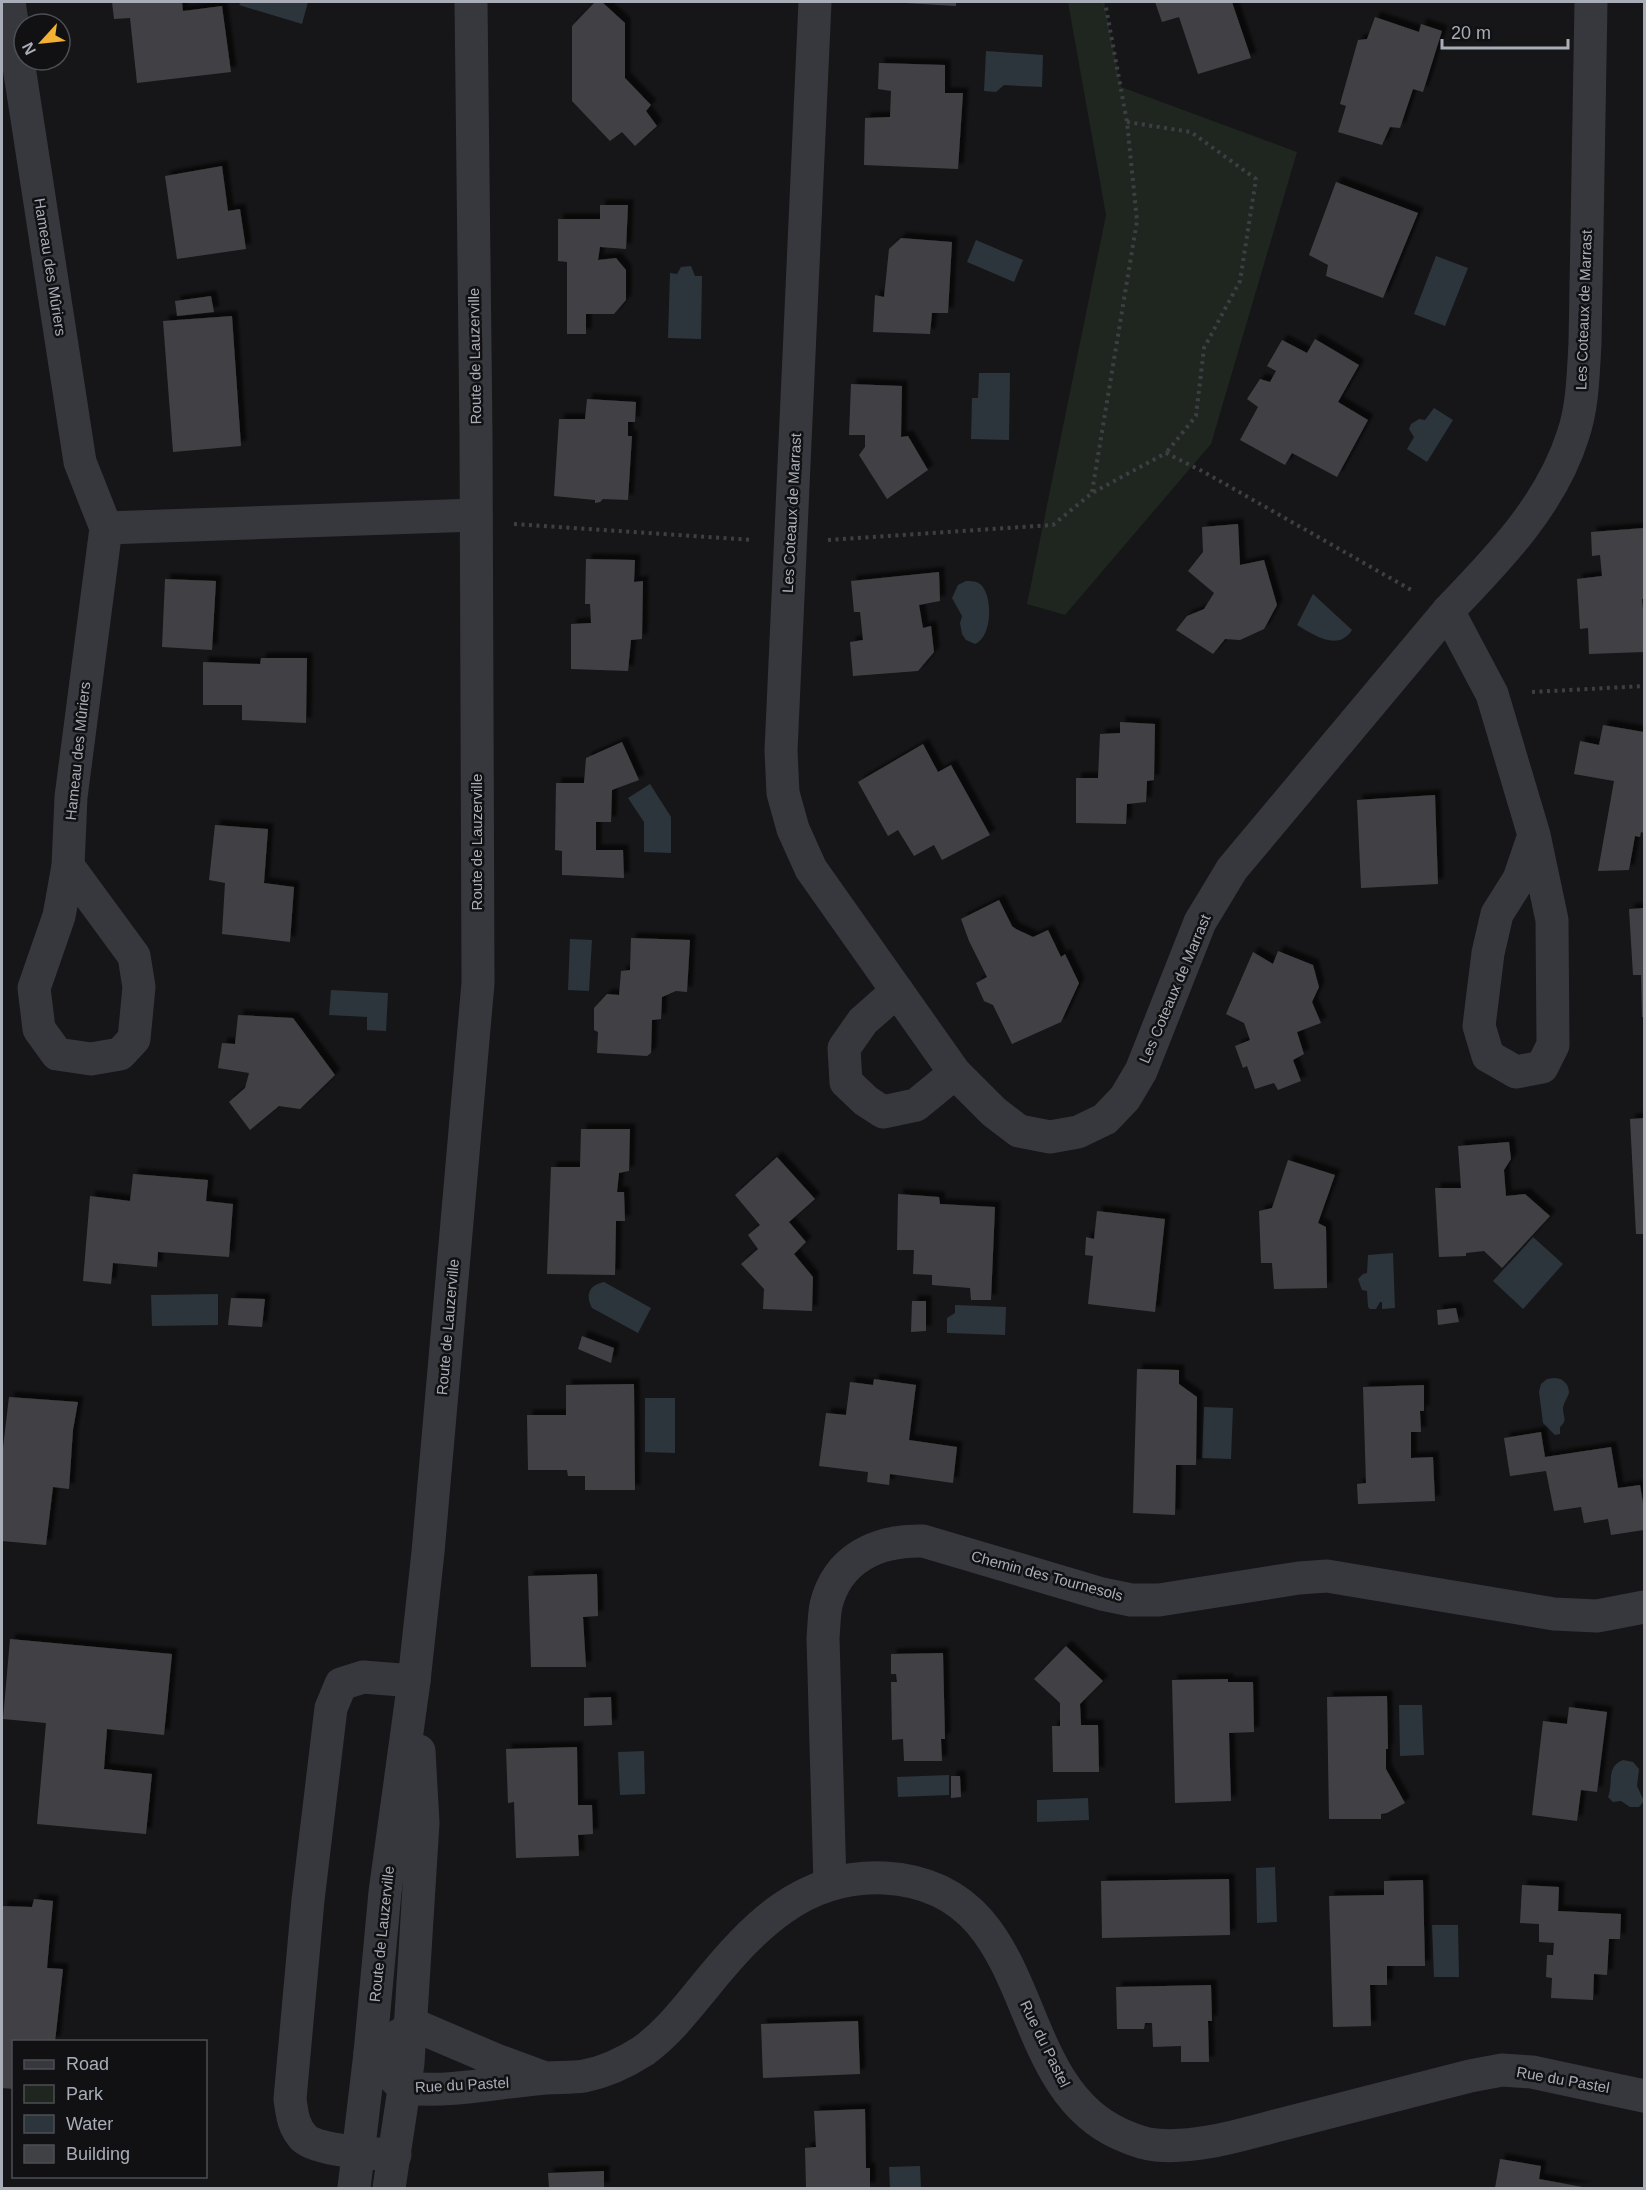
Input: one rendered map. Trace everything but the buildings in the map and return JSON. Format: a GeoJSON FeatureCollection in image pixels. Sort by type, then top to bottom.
{"type":"FeatureCollection","features":[{"type":"Feature","properties":{"kind":"street","name":"Hameau des Mûriers"},"geometry":{"type":"LineString","coordinates":[[9,2],[80,462],[106,528],[71,797],[68,866],[59,916],[34,988],[39,1029],[57,1054],[91,1059],[120,1054],[134,1039],[139,987],[134,956],[68,866]]}},
{"type":"Feature","properties":{"kind":"street","name":"Route de Lauzerville"},"geometry":{"type":"LineString","coordinates":[[354,2188],[370,2053],[385,1892],[414,1680],[428,1552],[478,983],[471,2]]}},
{"type":"Feature","properties":{"kind":"street","name":"Les Coteaux de Marrast"},"geometry":{"type":"LineString","coordinates":[[815,2],[782,740],[783,793],[793,829],[811,868],[955,1073],[994,1112],[1019,1131],[1050,1137],[1078,1132],[1105,1119],[1125,1098],[1141,1071],[1200,922],[1232,869],[1448,610],[1483,575],[1536,511],[1558,476],[1574,434],[1582,391],[1585,344],[1591,2]]}},
{"type":"Feature","properties":{"kind":"street"},"geometry":{"type":"LineString","coordinates":[[106,528],[476,516]]}},
{"type":"Feature","properties":{"kind":"street"},"geometry":{"type":"LineString","coordinates":[[1448,610],[1492,694],[1534,835],[1552,920],[1553,1045],[1542,1067],[1516,1072],[1488,1056],[1479,1026],[1488,953],[1497,914],[1519,879],[1534,835]]}},
{"type":"Feature","properties":{"kind":"street"},"geometry":{"type":"LineString","coordinates":[[897,992],[863,1021],[844,1048],[846,1082],[866,1101],[883,1112],[916,1105],[955,1073]]}},
{"type":"Feature","properties":{"kind":"street","name":"Chemin des Tournesols"},"geometry":{"type":"LineString","coordinates":[[830,1884],[824,1638],[826,1606],[836,1582],[849,1563],[875,1548],[901,1541],[923,1541],[1102,1594],[1131,1600],[1159,1600],[1299,1578],[1327,1576],[1554,1614],[1597,1616],[1644,1607]]}},
{"type":"Feature","properties":{"kind":"street"},"geometry":{"type":"LineString","coordinates":[[395,2155],[357,2153],[320,2145],[305,2139],[292,2120],[290,2099],[308,1900],[331,1708],[341,1684],[363,1677],[414,1680]]}},
{"type":"Feature","properties":{"kind":"street","name":"Route de Lauzerville"},"geometry":{"type":"LineString","coordinates":[[389,2188],[411,2028],[423,1823],[414,1680]]}},
{"type":"Feature","properties":{"kind":"street","name":"Rue du Pastel"},"geometry":{"type":"LineString","coordinates":[[370,2053],[404,2088],[419,2090],[484,2087],[545,2078],[584,2076],[616,2066],[643,2050],[670,2029],[746,1939],[782,1907],[830,1884],[858,1879],[885,1878],[912,1882],[937,1890],[962,1906],[982,1924],[1003,1955],[1052,2064],[1069,2094],[1082,2110],[1106,2128],[1134,2140],[1155,2145],[1187,2145],[1237,2135],[1502,2070],[1532,2072],[1644,2096]]}},
{"type":"Feature","properties":{"kind":"street"},"geometry":{"type":"LineString","coordinates":[[370,2053],[411,2028]]}},
{"type":"Feature","properties":{"kind":"street","name":"Rue du Pastel"},"geometry":{"type":"LineString","coordinates":[[411,2028],[421,2028],[545,2078]]}},
{"type":"Feature","properties":{"kind":"path"},"geometry":{"type":"LineString","coordinates":[[1105,2],[1127,122],[1137,221],[1092,493],[1166,453],[1196,416],[1204,348],[1240,281],[1256,178],[1191,132],[1127,122]]}},
{"type":"Feature","properties":{"kind":"path"},"geometry":{"type":"LineString","coordinates":[[1166,453],[1204,472],[1359,562],[1448,610]]}},
{"type":"Feature","properties":{"kind":"path"},"geometry":{"type":"LineString","coordinates":[[1492,694],[1644,686]]}},
{"type":"Feature","properties":{"kind":"green space"},"geometry":{"type":"Polygon","coordinates":[[[1068,2],[1104,2],[1121,87],[1297,152],[1211,444],[1065,615],[1027,604],[1106,215],[1068,2]]]}},
{"type":"Feature","properties":{"kind":"water"},"geometry":{"type":"Polygon","coordinates":[[[241,2],[308,2],[302,24],[239,5],[241,2]]]}},
{"type":"Feature","properties":{"kind":"water"},"geometry":{"type":"Polygon","coordinates":[[[986,51],[1043,55],[1042,87],[1004,85],[996,92],[984,91],[986,51]]]}},
{"type":"Feature","properties":{"kind":"water"},"geometry":{"type":"Polygon","coordinates":[[[976,240],[1023,260],[1014,282],[967,262],[976,240]]]}},
{"type":"Feature","properties":{"kind":"water"},"geometry":{"type":"Polygon","coordinates":[[[1436,256],[1468,268],[1445,326],[1414,314],[1436,256]]]}},
{"type":"Feature","properties":{"kind":"water"},"geometry":{"type":"Polygon","coordinates":[[[691,266],[695,276],[702,276],[701,339],[668,338],[670,273],[677,274],[681,267],[691,266]]]}},
{"type":"Feature","properties":{"kind":"water"},"geometry":{"type":"Polygon","coordinates":[[[979,373],[1010,373],[1009,440],[971,439],[972,398],[978,398],[979,373]]]}},
{"type":"Feature","properties":{"kind":"water"},"geometry":{"type":"Polygon","coordinates":[[[1434,408],[1453,420],[1427,462],[1407,449],[1414,437],[1409,429],[1411,424],[1419,419],[1425,420],[1434,408]]]}},
{"type":"Feature","properties":{"kind":"water"},"geometry":{"type":"Polygon","coordinates":[[[966,581],[980,584],[984,589],[989,606],[988,625],[981,640],[975,644],[966,640],[962,634],[960,623],[962,616],[952,598],[958,585],[966,581]]]}},
{"type":"Feature","properties":{"kind":"water"},"geometry":{"type":"Polygon","coordinates":[[[1313,594],[1352,630],[1346,637],[1340,640],[1326,640],[1297,625],[1313,594]]]}},
{"type":"Feature","properties":{"kind":"water"},"geometry":{"type":"Polygon","coordinates":[[[650,784],[671,817],[671,853],[644,852],[644,822],[628,798],[650,784]]]}},
{"type":"Feature","properties":{"kind":"water"},"geometry":{"type":"Polygon","coordinates":[[[570,939],[592,940],[589,991],[568,990],[570,939]]]}},
{"type":"Feature","properties":{"kind":"water"},"geometry":{"type":"Polygon","coordinates":[[[331,990],[388,993],[386,1031],[367,1030],[367,1017],[329,1015],[331,990]]]}},
{"type":"Feature","properties":{"kind":"water"},"geometry":{"type":"Polygon","coordinates":[[[1533,1237],[1563,1264],[1523,1309],[1493,1281],[1533,1237]]]}},
{"type":"Feature","properties":{"kind":"water"},"geometry":{"type":"Polygon","coordinates":[[[1393,1253],[1395,1308],[1382,1309],[1382,1302],[1380,1302],[1376,1309],[1370,1309],[1367,1291],[1362,1290],[1358,1279],[1367,1273],[1368,1255],[1393,1253]]]}},
{"type":"Feature","properties":{"kind":"water"},"geometry":{"type":"Polygon","coordinates":[[[604,1282],[651,1308],[638,1333],[592,1308],[589,1299],[590,1291],[599,1283],[604,1282]]]}},
{"type":"Feature","properties":{"kind":"water"},"geometry":{"type":"Polygon","coordinates":[[[218,1294],[218,1325],[152,1326],[151,1295],[218,1294]]]}},
{"type":"Feature","properties":{"kind":"water"},"geometry":{"type":"Polygon","coordinates":[[[955,1305],[1006,1307],[1005,1335],[947,1333],[947,1318],[955,1313],[955,1305]]]}},
{"type":"Feature","properties":{"kind":"water"},"geometry":{"type":"Polygon","coordinates":[[[1554,1378],[1565,1382],[1569,1393],[1563,1406],[1564,1420],[1560,1427],[1560,1434],[1555,1435],[1543,1423],[1539,1392],[1541,1384],[1547,1379],[1554,1378]]]}},
{"type":"Feature","properties":{"kind":"water"},"geometry":{"type":"Polygon","coordinates":[[[645,1398],[675,1398],[675,1453],[645,1452],[645,1398]]]}},
{"type":"Feature","properties":{"kind":"water"},"geometry":{"type":"Polygon","coordinates":[[[1204,1407],[1233,1408],[1231,1459],[1202,1458],[1204,1407]]]}},
{"type":"Feature","properties":{"kind":"water"},"geometry":{"type":"Polygon","coordinates":[[[1399,1705],[1422,1705],[1424,1755],[1400,1756],[1399,1705]]]}},
{"type":"Feature","properties":{"kind":"water"},"geometry":{"type":"Polygon","coordinates":[[[644,1751],[645,1794],[620,1795],[618,1752],[644,1751]]]}},
{"type":"Feature","properties":{"kind":"water"},"geometry":{"type":"Polygon","coordinates":[[[1623,1760],[1633,1762],[1639,1769],[1637,1786],[1644,1801],[1639,1807],[1630,1807],[1621,1801],[1613,1802],[1608,1797],[1612,1771],[1617,1763],[1623,1760]]]}},
{"type":"Feature","properties":{"kind":"water"},"geometry":{"type":"Polygon","coordinates":[[[949,1775],[949,1795],[898,1797],[897,1777],[949,1775]]]}},
{"type":"Feature","properties":{"kind":"water"},"geometry":{"type":"Polygon","coordinates":[[[1088,1798],[1089,1820],[1037,1822],[1037,1800],[1088,1798]]]}},
{"type":"Feature","properties":{"kind":"water"},"geometry":{"type":"Polygon","coordinates":[[[1275,1867],[1277,1922],[1257,1923],[1256,1868],[1275,1867]]]}},
{"type":"Feature","properties":{"kind":"water"},"geometry":{"type":"Polygon","coordinates":[[[1432,1925],[1458,1925],[1459,1977],[1434,1977],[1432,1925]]]}},
{"type":"Feature","properties":{"kind":"water"},"geometry":{"type":"Polygon","coordinates":[[[920,2166],[921,2188],[890,2188],[889,2167],[920,2166]]]}}]}
